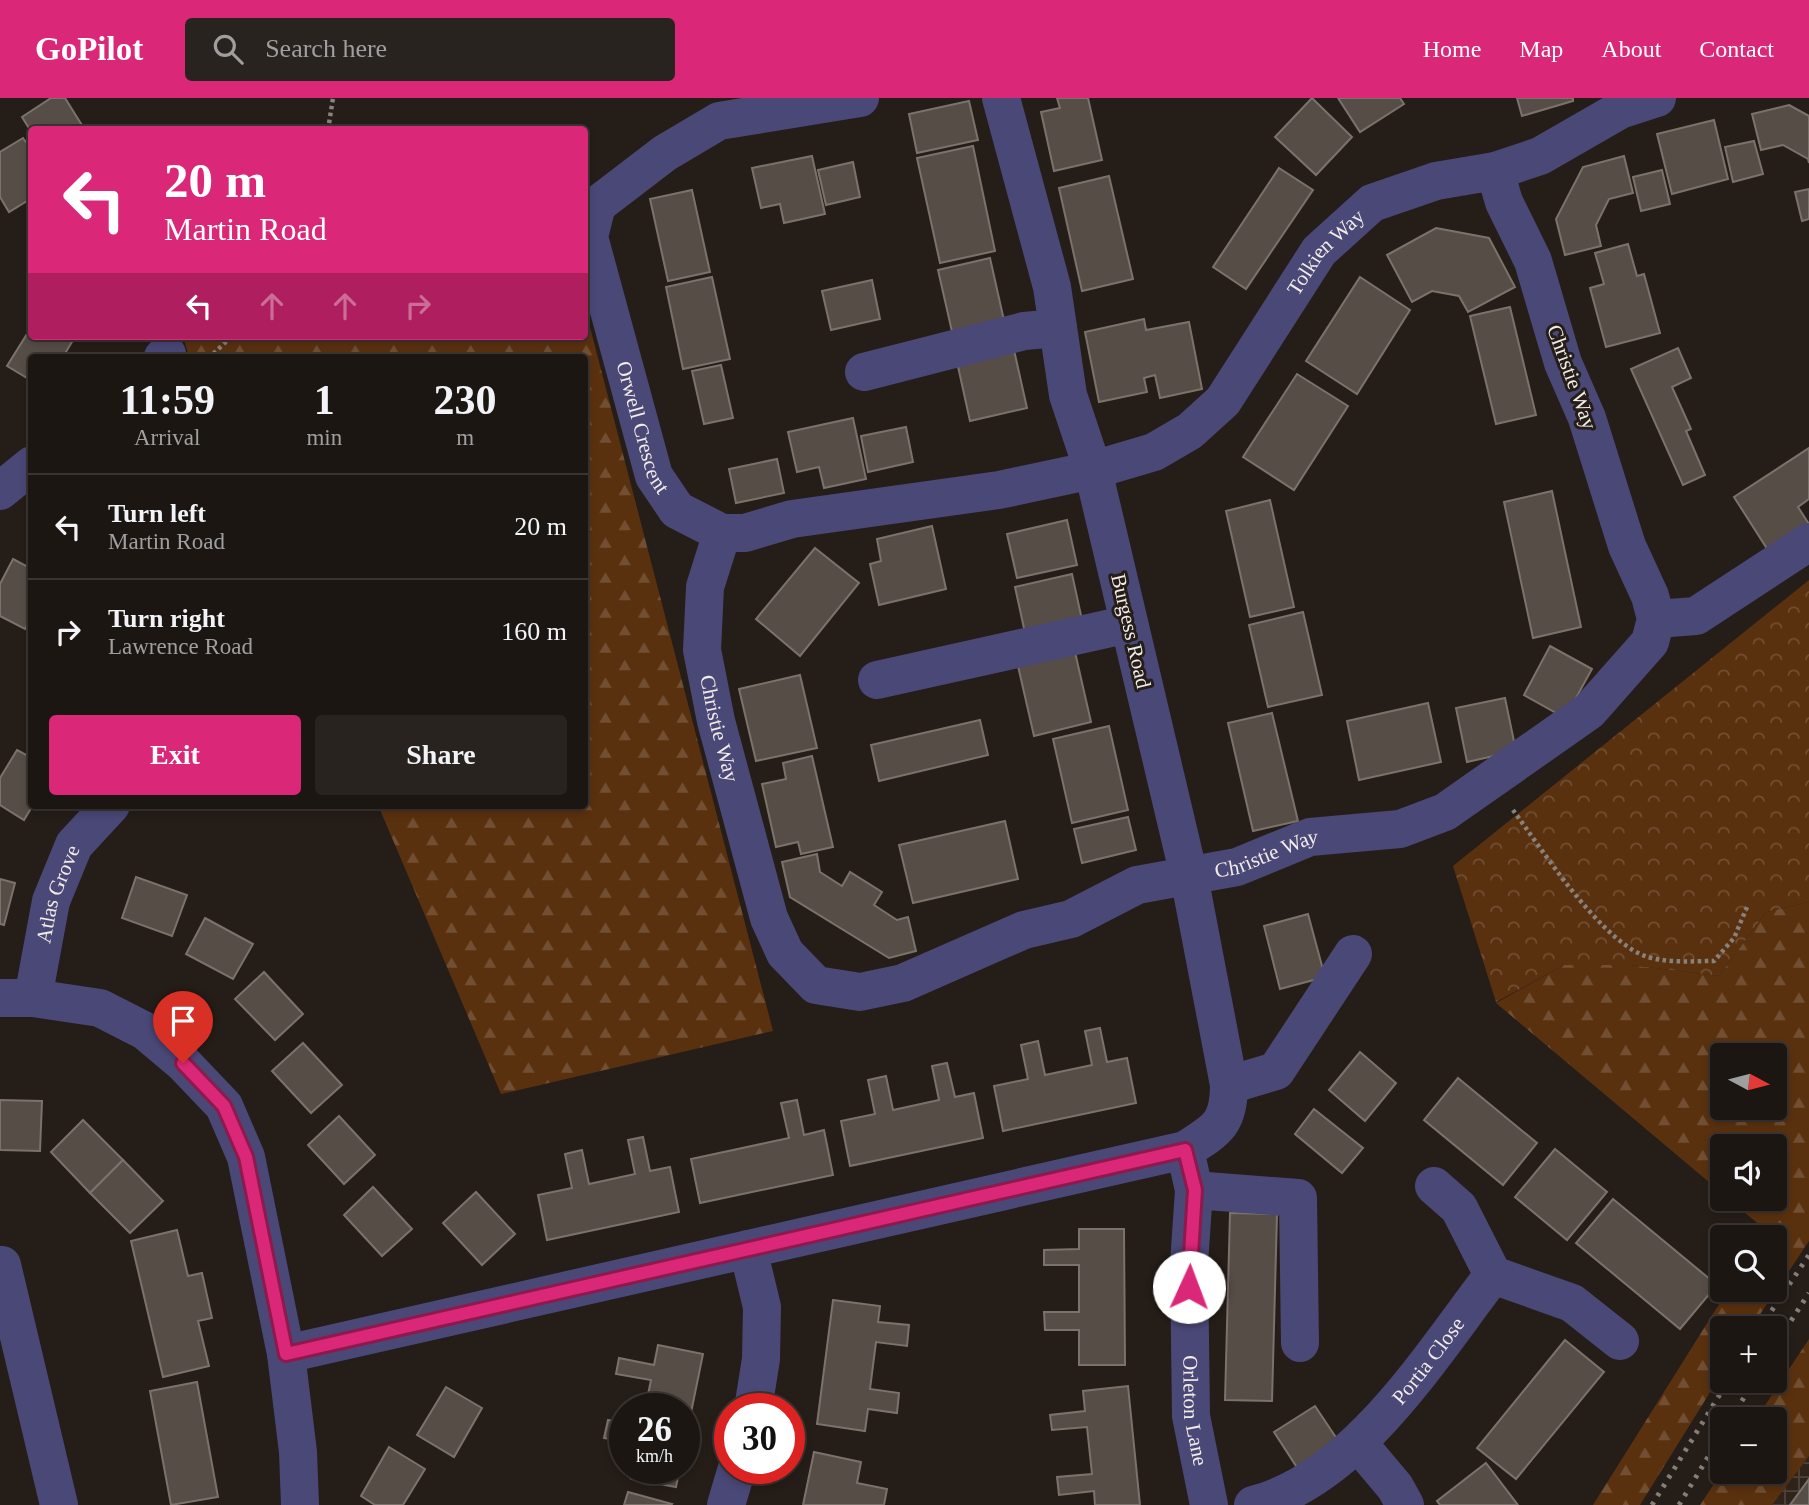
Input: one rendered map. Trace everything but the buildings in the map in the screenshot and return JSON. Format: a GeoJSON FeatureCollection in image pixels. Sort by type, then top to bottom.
{"type":"FeatureCollection","features":[{"type":"Feature","properties":{"kind":"street","name":"Orwell Crescent"},"geometry":{"type":"LineString","coordinates":[[722,533],[677,510],[654,476],[589,237],[597,205],[665,152],[719,121],[860,98]]}},
{"type":"Feature","properties":{"kind":"street","name":"Burgess Road"},"geometry":{"type":"LineString","coordinates":[[286,1354],[1185,1150],[1215,1131],[1229,1111],[1229,1085],[1189,876],[1093,470],[1068,395],[1052,288],[1001,98]]}},
{"type":"Feature","properties":{"kind":"street","name":"Tolkien Way"},"geometry":{"type":"LineString","coordinates":[[1093,470],[1154,452],[1190,431],[1223,401],[1319,251],[1372,203],[1436,181],[1495,171],[1540,156],[1618,104],[1657,98]]}},
{"type":"Feature","properties":{"kind":"street","name":"Christie Way"},"geometry":{"type":"LineString","coordinates":[[722,533],[705,587],[702,650],[769,918],[785,953],[816,985],[860,992],[903,983],[1024,930],[1070,919],[1137,885],[1237,867],[1310,837],[1400,829],[1445,813],[1589,711],[1650,642],[1656,619],[1650,596],[1627,546],[1587,418],[1563,363],[1533,261],[1504,202],[1495,171]]}},
{"type":"Feature","properties":{"kind":"street"},"geometry":{"type":"LineString","coordinates":[[864,372],[1024,331],[1058,328]]}},
{"type":"Feature","properties":{"kind":"street"},"geometry":{"type":"LineString","coordinates":[[0,491],[28,468]]}},
{"type":"Feature","properties":{"kind":"street"},"geometry":{"type":"LineString","coordinates":[[722,533],[745,533],[792,519],[999,490],[1093,470]]}},
{"type":"Feature","properties":{"kind":"street"},"geometry":{"type":"LineString","coordinates":[[1656,619],[1696,616],[1809,542]]}},
{"type":"Feature","properties":{"kind":"street"},"geometry":{"type":"LineString","coordinates":[[877,680],[1129,624]]}},
{"type":"Feature","properties":{"kind":"street","name":"Atlas Grove"},"geometry":{"type":"LineString","coordinates":[[17,998],[74,845],[107,809]]}},
{"type":"Feature","properties":{"kind":"street"},"geometry":{"type":"LineString","coordinates":[[1229,1085],[1276,1071],[1353,954]]}},
{"type":"Feature","properties":{"kind":"street"},"geometry":{"type":"LineString","coordinates":[[17,998],[100,1008],[145,1031],[183,1063],[224,1106],[246,1157],[286,1354],[298,1452],[300,1505]]}},
{"type":"Feature","properties":{"kind":"street","name":"Orleton Lane"},"geometry":{"type":"LineString","coordinates":[[1185,1150],[1195,1190],[1189,1264],[1191,1416],[1209,1505]]}},
{"type":"Feature","properties":{"kind":"street"},"geometry":{"type":"LineString","coordinates":[[1434,1186],[1460,1208],[1493,1275],[1572,1303],[1620,1341]]}},
{"type":"Feature","properties":{"kind":"street"},"geometry":{"type":"LineString","coordinates":[[1195,1190],[1298,1198],[1300,1343]]}},
{"type":"Feature","properties":{"kind":"street"},"geometry":{"type":"LineString","coordinates":[[748,1250],[762,1307],[761,1359],[756,1393]]}},
{"type":"Feature","properties":{"kind":"street"},"geometry":{"type":"LineString","coordinates":[[2,1265],[59,1505]]}},
{"type":"Feature","properties":{"kind":"street","name":"Portia Close"},"geometry":{"type":"LineString","coordinates":[[1254,1505],[1269,1501],[1319,1473],[1358,1443],[1493,1275]]}},
{"type":"Feature","properties":{"kind":"street"},"geometry":{"type":"LineString","coordinates":[[1358,1443],[1400,1496]]}},
{"type":"Feature","properties":{"kind":"street"},"geometry":{"type":"LineString","coordinates":[[726,1505],[732,1484]]}},
{"type":"Feature","properties":{"kind":"path"},"geometry":{"type":"LineString","coordinates":[[329,126],[333,98]]}},
{"type":"Feature","properties":{"kind":"path"},"geometry":{"type":"LineString","coordinates":[[1493,781],[1542,850],[1602,925],[1641,954],[1681,962],[1714,961],[1734,938],[1747,907]]}},
{"type":"Feature","properties":{"kind":"shaded area"},"geometry":{"type":"Polygon","coordinates":[[[1809,1456],[1809,1505],[1772,1505],[1809,1456]]]}},
{"type":"Feature","properties":{"kind":"green space"},"geometry":{"type":"Polygon","coordinates":[[[588,320],[773,1031],[501,1094],[380,809],[588,809],[588,354],[188,354],[184,340],[588,340],[588,320]]]}},
{"type":"Feature","properties":{"kind":"green space"},"geometry":{"type":"Polygon","coordinates":[[[1809,580],[1809,902],[1766,912],[1719,976],[1631,965],[1564,965],[1496,1002],[1453,866],[1809,580]]]}},
{"type":"Feature","properties":{"kind":"green space"},"geometry":{"type":"Polygon","coordinates":[[[1809,902],[1809,1241],[1787,1274],[1787,1225],[1760,1225],[1743,1211],[1787,1211],[1787,1134],[1710,1134],[1710,1183],[1496,1003],[1564,965],[1631,965],[1719,976],[1766,912],[1809,902]]]}},
{"type":"Feature","properties":{"kind":"green space"},"geometry":{"type":"Polygon","coordinates":[[[1720,1302],[1768,1302],[1759,1316],[1712,1316],[1720,1302]]]}},
{"type":"Feature","properties":{"kind":"green space"},"geometry":{"type":"Polygon","coordinates":[[[1710,1319],[1710,1392],[1640,1505],[1593,1505],[1710,1319]]]}},
{"type":"Feature","properties":{"kind":"green space"},"geometry":{"type":"Polygon","coordinates":[[[1809,1339],[1809,1456],[1772,1505],[1700,1505],[1714,1484],[1787,1484],[1787,1407],[1764,1407],[1773,1393],[1787,1393],[1787,1372],[1809,1339]]]}},
{"type":"Feature","properties":{"kind":"railway"},"geometry":{"type":"LineString","coordinates":[[1768,1316],[1809,1255]]}},
{"type":"Feature","properties":{"kind":"railway"},"geometry":{"type":"LineString","coordinates":[[1787,1327],[1809,1293]]}},
{"type":"Feature","properties":{"kind":"railway"},"geometry":{"type":"LineString","coordinates":[[1652,1505],[1721,1393]]}},
{"type":"Feature","properties":{"kind":"railway"},"geometry":{"type":"LineString","coordinates":[[1738,1407],[1747,1393]]}},
{"type":"Feature","properties":{"kind":"railway"},"geometry":{"type":"LineString","coordinates":[[1679,1505],[1710,1454]]}},
{"type":"Feature","properties":{"kind":"route"},"geometry":{"type":"LineString","coordinates":[[183,1063],[224,1106],[246,1157],[286,1354],[1185,1150],[1195,1190],[1189,1287]]}}]}
